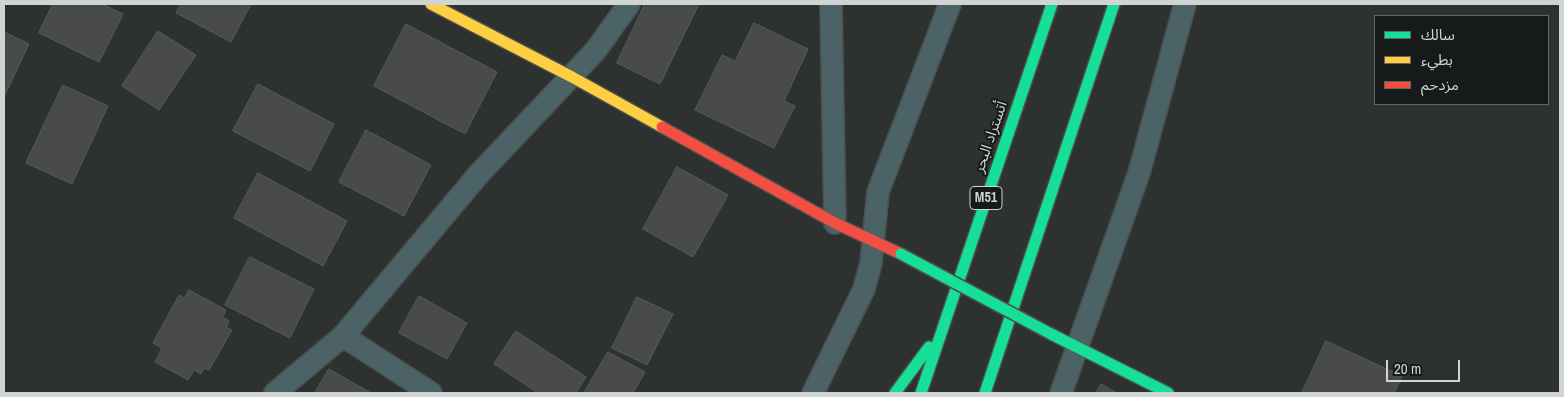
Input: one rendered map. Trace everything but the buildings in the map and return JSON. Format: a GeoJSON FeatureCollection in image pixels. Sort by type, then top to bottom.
{"type":"FeatureCollection","features":[{"type":"Feature","properties":{"kind":"main road"},"geometry":{"type":"LineString","coordinates":[[431,4],[572,77],[835,223],[901,254],[1051,334],[1168,393]]}},
{"type":"Feature","properties":{"kind":"main road","name":"أتستراد البحر"},"geometry":{"type":"LineString","coordinates":[[922,393],[1052,4]]}},
{"type":"Feature","properties":{"kind":"main road"},"geometry":{"type":"LineString","coordinates":[[985,393],[1114,4]]}},
{"type":"Feature","properties":{"kind":"main road"},"geometry":{"type":"LineString","coordinates":[[895,393],[942,330]]}},
{"type":"Feature","properties":{"kind":"street"},"geometry":{"type":"LineString","coordinates":[[275,393],[343,336],[478,175],[572,77],[620,18],[629,4]]}},
{"type":"Feature","properties":{"kind":"street"},"geometry":{"type":"LineString","coordinates":[[831,4],[835,223]]}},
{"type":"Feature","properties":{"kind":"street"},"geometry":{"type":"LineString","coordinates":[[813,393],[864,289],[871,263],[878,192],[950,4]]}},
{"type":"Feature","properties":{"kind":"street"},"geometry":{"type":"LineString","coordinates":[[1061,393],[1139,173],[1185,4]]}},
{"type":"Feature","properties":{"kind":"street"},"geometry":{"type":"LineString","coordinates":[[343,336],[431,393]]}},
{"type":"Feature","properties":{"kind":"traffic: fast"},"geometry":{"type":"LineString","coordinates":[[921,393],[1052,4]]}},
{"type":"Feature","properties":{"kind":"traffic: fast"},"geometry":{"type":"LineString","coordinates":[[985,393],[1114,4]]}},
{"type":"Feature","properties":{"kind":"traffic: fast"},"geometry":{"type":"LineString","coordinates":[[901,254],[1051,334]]}},
{"type":"Feature","properties":{"kind":"traffic: fast"},"geometry":{"type":"LineString","coordinates":[[1051,334],[1168,393]]}},
{"type":"Feature","properties":{"kind":"traffic: fast"},"geometry":{"type":"LineString","coordinates":[[895,393],[929,347]]}},
{"type":"Feature","properties":{"kind":"traffic: slow"},"geometry":{"type":"LineString","coordinates":[[431,4],[572,77],[662,127]]}},
{"type":"Feature","properties":{"kind":"traffic: jam"},"geometry":{"type":"LineString","coordinates":[[662,127],[835,223],[901,254]]}}]}
